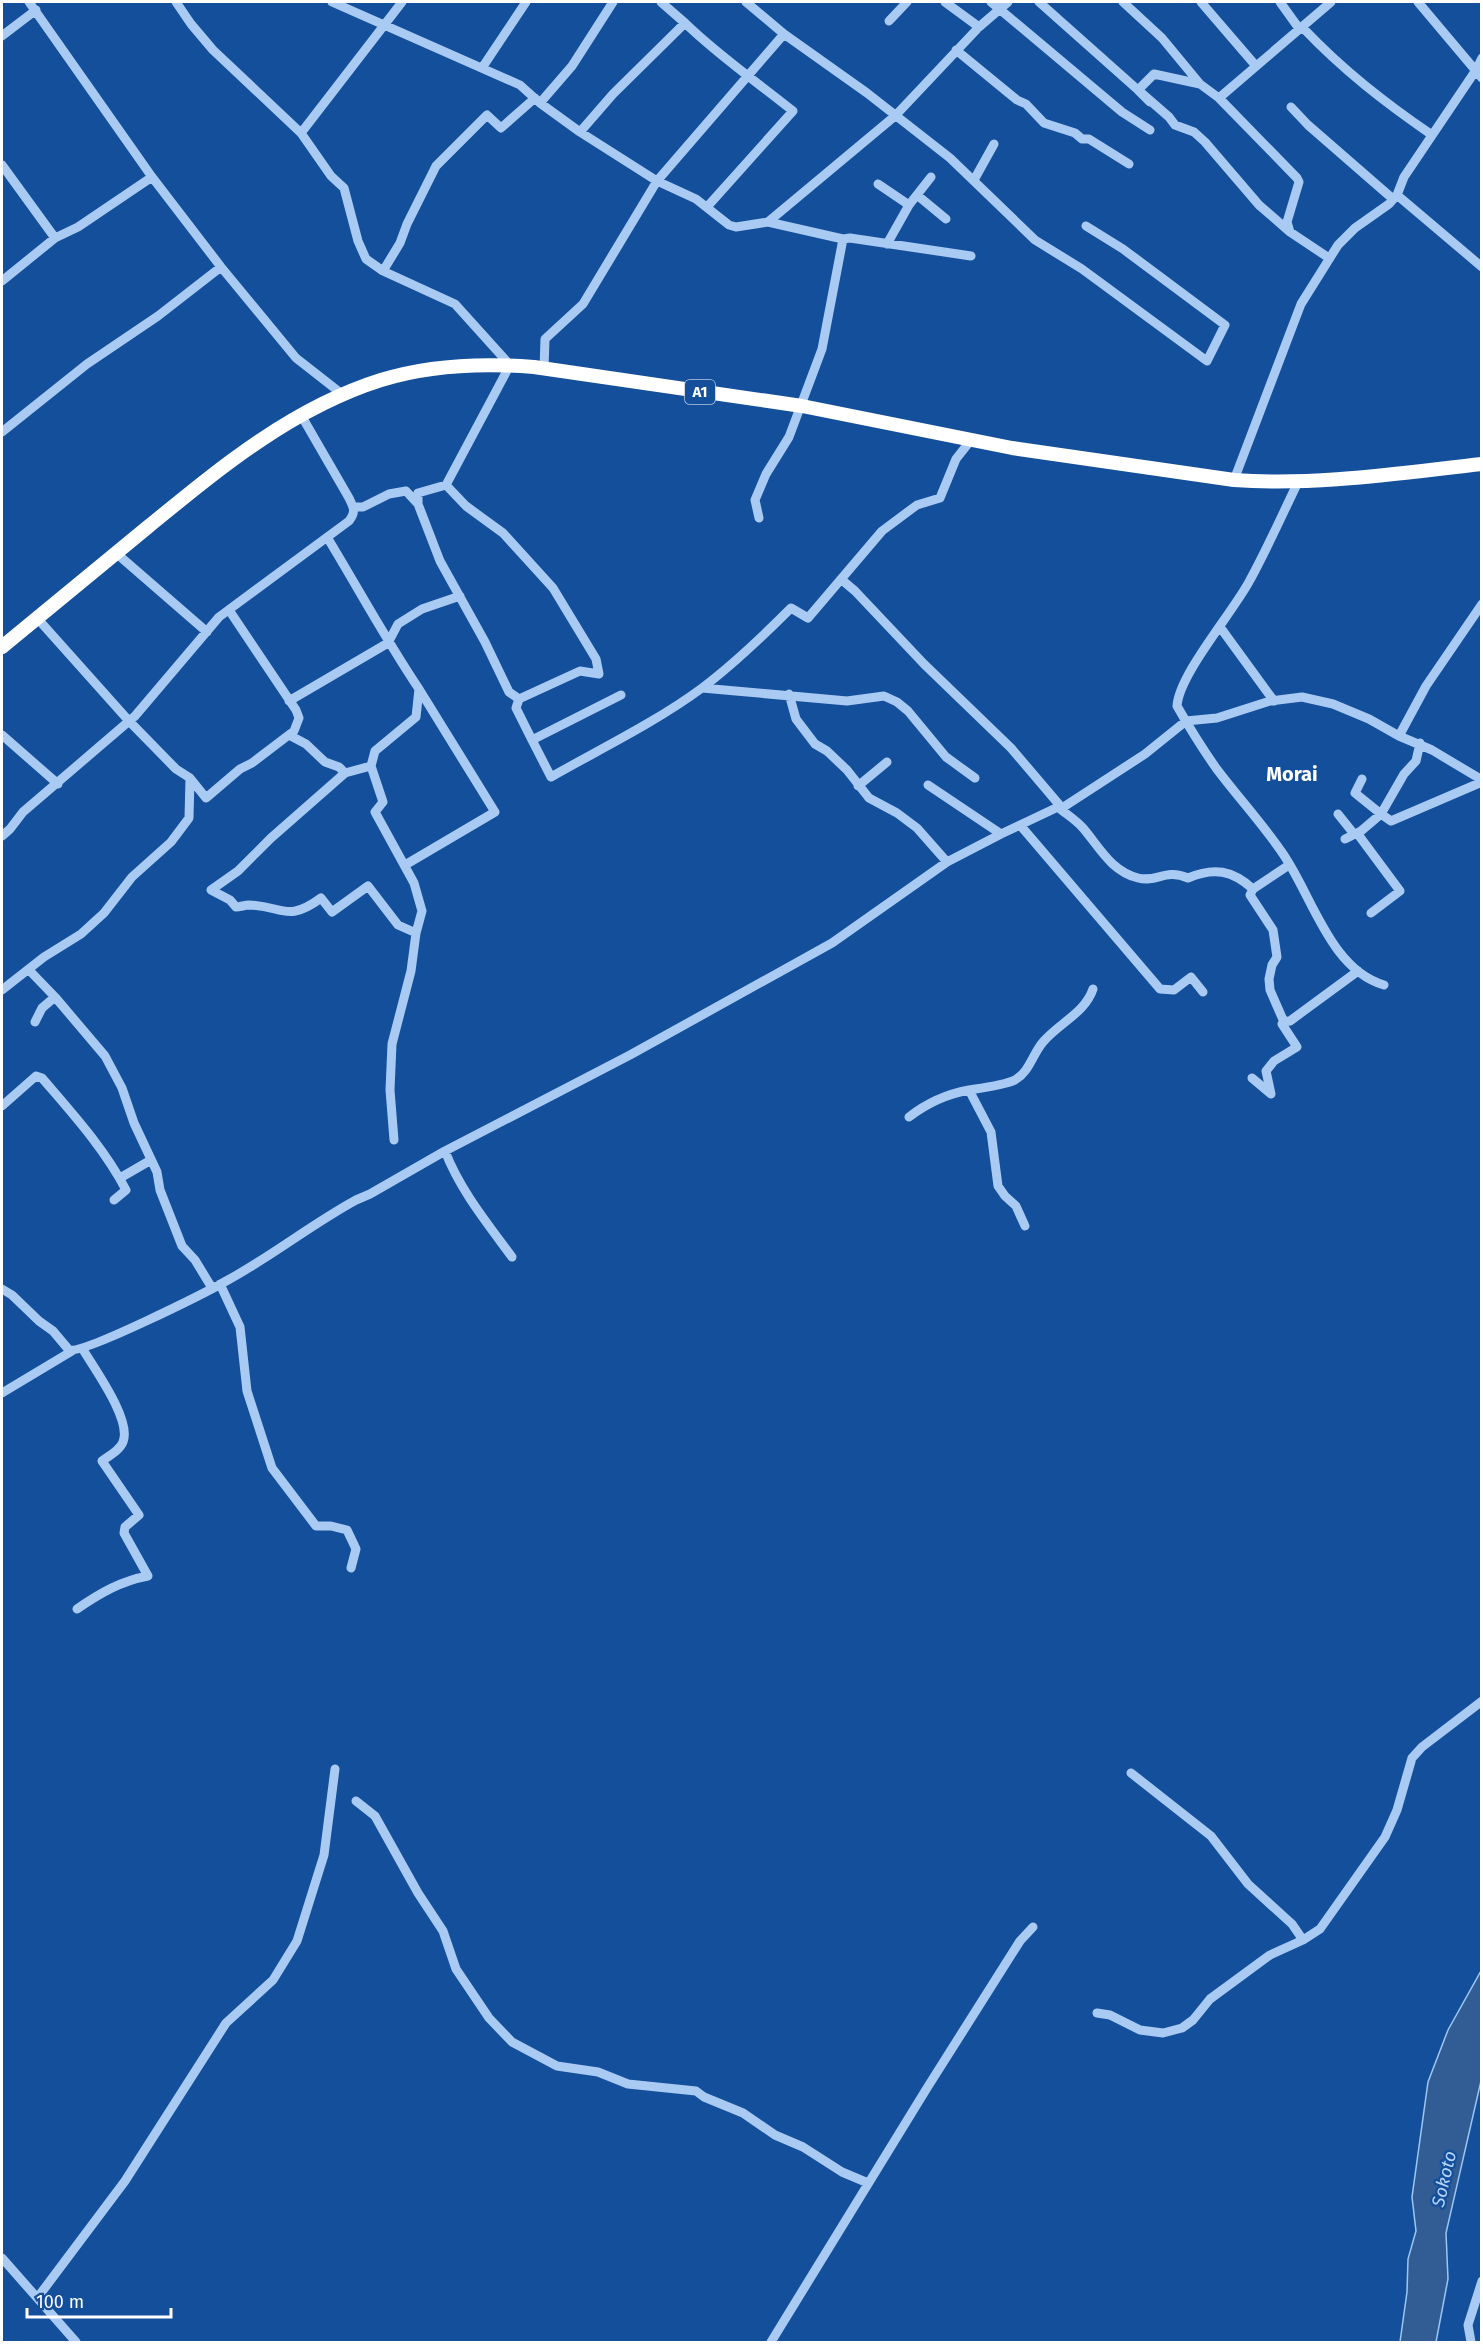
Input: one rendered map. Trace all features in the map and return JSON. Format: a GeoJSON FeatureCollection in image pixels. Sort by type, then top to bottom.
{"type":"FeatureCollection","features":[{"type":"Feature","properties":{"kind":"highway","name":"A1"},"geometry":{"type":"LineString","coordinates":[[2,647],[231,461],[301,415],[342,394],[383,379],[416,372],[494,364],[543,369],[802,406],[1012,448],[1234,480],[1263,482],[1365,476],[1482,464]]}},
{"type":"Feature","properties":{"kind":"street"},"geometry":{"type":"LineString","coordinates":[[29,2],[152,177],[221,267],[296,358],[342,394]]}},
{"type":"Feature","properties":{"kind":"street"},"geometry":{"type":"LineString","coordinates":[[176,2],[213,50],[301,133],[331,176],[344,188],[358,241],[366,259],[383,271],[455,304],[510,365],[446,485],[418,493],[418,504],[440,561],[509,692],[519,699]]}},
{"type":"Feature","properties":{"kind":"street"},"geometry":{"type":"LineString","coordinates":[[332,2],[520,85],[580,132],[657,181],[696,199],[729,225],[736,227],[768,222],[843,239],[850,238],[971,256]]}},
{"type":"Feature","properties":{"kind":"street"},"geometry":{"type":"LineString","coordinates":[[301,133],[402,2]]}},
{"type":"Feature","properties":{"kind":"street"},"geometry":{"type":"LineString","coordinates":[[482,68],[526,2]]}},
{"type":"Feature","properties":{"kind":"street"},"geometry":{"type":"LineString","coordinates":[[383,271],[400,243],[436,166],[487,115],[501,128],[538,101],[572,66],[613,2]]}},
{"type":"Feature","properties":{"kind":"street"},"geometry":{"type":"LineString","coordinates":[[746,2],[784,34],[867,93],[950,158],[1035,240],[1082,269],[1207,362],[1225,325],[1124,249],[1086,226]]}},
{"type":"Feature","properties":{"kind":"street"},"geometry":{"type":"LineString","coordinates":[[889,21],[908,2]]}},
{"type":"Feature","properties":{"kind":"street"},"geometry":{"type":"LineString","coordinates":[[945,2],[979,27]]}},
{"type":"Feature","properties":{"kind":"street"},"geometry":{"type":"LineString","coordinates":[[991,2],[1122,112],[1150,130]]}},
{"type":"Feature","properties":{"kind":"street"},"geometry":{"type":"LineString","coordinates":[[768,222],[895,116],[979,27],[1008,2]]}},
{"type":"Feature","properties":{"kind":"street"},"geometry":{"type":"LineString","coordinates":[[1039,2],[1169,117],[1175,125],[1194,132],[1205,142],[1259,205],[1290,232],[1329,258]]}},
{"type":"Feature","properties":{"kind":"street"},"geometry":{"type":"LineString","coordinates":[[1123,2],[1162,38],[1200,84],[1219,98],[1297,178],[1299,182],[1287,222],[1290,232]]}},
{"type":"Feature","properties":{"kind":"street"},"geometry":{"type":"LineString","coordinates":[[1201,2],[1256,66]]}},
{"type":"Feature","properties":{"kind":"street"},"geometry":{"type":"LineString","coordinates":[[1280,2],[1298,27],[1303,28],[1335,62],[1432,135]]}},
{"type":"Feature","properties":{"kind":"street"},"geometry":{"type":"LineString","coordinates":[[1219,98],[1331,2]]}},
{"type":"Feature","properties":{"kind":"street"},"geometry":{"type":"LineString","coordinates":[[1418,2],[1479,74]]}},
{"type":"Feature","properties":{"kind":"street"},"geometry":{"type":"LineString","coordinates":[[667,4],[712,50],[793,111],[707,207]]}},
{"type":"Feature","properties":{"kind":"street"},"geometry":{"type":"LineString","coordinates":[[2,36],[36,10]]}},
{"type":"Feature","properties":{"kind":"street"},"geometry":{"type":"LineString","coordinates":[[580,132],[613,94],[685,23]]}},
{"type":"Feature","properties":{"kind":"street"},"geometry":{"type":"LineString","coordinates":[[543,369],[545,339],[584,304],[657,181],[784,34]]}},
{"type":"Feature","properties":{"kind":"street"},"geometry":{"type":"LineString","coordinates":[[956,51],[1017,100],[1026,104],[1044,123],[1075,133],[1082,139],[1089,139],[1129,164]]}},
{"type":"Feature","properties":{"kind":"street"},"geometry":{"type":"LineString","coordinates":[[1234,480],[1301,304],[1329,258],[1349,233],[1395,197],[1404,177],[1432,135],[1479,74],[1482,58]]}},
{"type":"Feature","properties":{"kind":"street"},"geometry":{"type":"LineString","coordinates":[[1138,90],[1154,74],[1200,84]]}},
{"type":"Feature","properties":{"kind":"street"},"geometry":{"type":"LineString","coordinates":[[1292,106],[1308,125],[1482,267]]}},
{"type":"Feature","properties":{"kind":"street"},"geometry":{"type":"LineString","coordinates":[[974,180],[994,144]]}},
{"type":"Feature","properties":{"kind":"street"},"geometry":{"type":"LineString","coordinates":[[2,165],[55,238]]}},
{"type":"Feature","properties":{"kind":"street"},"geometry":{"type":"LineString","coordinates":[[2,281],[55,238],[78,227],[152,177]]}},
{"type":"Feature","properties":{"kind":"street"},"geometry":{"type":"LineString","coordinates":[[886,244],[909,206],[931,177]]}},
{"type":"Feature","properties":{"kind":"street"},"geometry":{"type":"LineString","coordinates":[[878,184],[909,206]]}},
{"type":"Feature","properties":{"kind":"street"},"geometry":{"type":"LineString","coordinates":[[917,195],[946,219]]}},
{"type":"Feature","properties":{"kind":"street"},"geometry":{"type":"LineString","coordinates":[[759,518],[754,500],[766,474],[789,436],[822,349],[843,239]]}},
{"type":"Feature","properties":{"kind":"street"},"geometry":{"type":"LineString","coordinates":[[2,432],[87,364],[158,316],[221,267]]}},
{"type":"Feature","properties":{"kind":"street"},"geometry":{"type":"LineString","coordinates":[[2,836],[10,830],[23,812],[129,722],[219,617],[349,521],[354,512],[353,507],[301,415]]}},
{"type":"Feature","properties":{"kind":"street"},"geometry":{"type":"LineString","coordinates":[[446,485],[466,507],[503,533],[535,566],[553,588],[596,659],[599,674],[580,671],[519,699],[516,708],[551,777],[640,727],[702,688],[755,643],[791,608],[808,618],[882,531],[917,506],[940,498],[956,459],[971,440]]}},
{"type":"Feature","properties":{"kind":"street"},"geometry":{"type":"LineString","coordinates":[[1299,480],[1250,581],[1188,676],[1178,698],[1177,706],[1215,765],[1282,852],[1328,933],[1347,960],[1368,979],[1384,985]]}},
{"type":"Feature","properties":{"kind":"street"},"geometry":{"type":"LineString","coordinates":[[353,507],[363,507],[389,494],[406,491],[418,504]]}},
{"type":"Feature","properties":{"kind":"street"},"geometry":{"type":"LineString","coordinates":[[327,537],[362,593],[388,643],[495,812],[405,866]]}},
{"type":"Feature","properties":{"kind":"street"},"geometry":{"type":"LineString","coordinates":[[116,553],[207,632]]}},
{"type":"Feature","properties":{"kind":"street"},"geometry":{"type":"LineString","coordinates":[[842,580],[1011,748],[1060,808],[1082,827],[1114,866],[1129,876],[1147,880],[1165,874],[1179,874],[1188,878],[1198,874],[1227,872],[1237,875],[1253,889]]}},
{"type":"Feature","properties":{"kind":"street"},"geometry":{"type":"LineString","coordinates":[[290,701],[388,643],[398,624],[422,609],[460,596]]}},
{"type":"Feature","properties":{"kind":"street"},"geometry":{"type":"LineString","coordinates":[[1399,736],[1426,686],[1482,604]]}},
{"type":"Feature","properties":{"kind":"street"},"geometry":{"type":"LineString","coordinates":[[37,618],[129,722],[176,769],[190,778],[206,798],[240,769],[252,763],[294,731],[299,718],[229,610]]}},
{"type":"Feature","properties":{"kind":"street"},"geometry":{"type":"LineString","coordinates":[[1220,627],[1274,700]]}},
{"type":"Feature","properties":{"kind":"street"},"geometry":{"type":"LineString","coordinates":[[702,688],[848,701],[884,696],[908,711],[946,757],[975,778]]}},
{"type":"Feature","properties":{"kind":"street"},"geometry":{"type":"LineString","coordinates":[[394,1140],[390,1090],[392,1044],[411,971],[416,933],[422,911],[414,884],[375,812],[383,802],[371,766],[375,751],[416,717],[419,689]]}},
{"type":"Feature","properties":{"kind":"street"},"geometry":{"type":"LineString","coordinates":[[789,694],[796,718],[815,744],[827,751],[869,798],[897,813],[917,828],[947,862]]}},
{"type":"Feature","properties":{"kind":"street"},"geometry":{"type":"LineString","coordinates":[[532,740],[621,695]]}},
{"type":"Feature","properties":{"kind":"street"},"geometry":{"type":"LineString","coordinates":[[2,1393],[72,1351],[100,1342],[216,1286],[330,1214],[445,1150],[630,1055],[832,943],[947,862],[1000,834],[1060,808],[1144,754],[1186,721],[1217,718],[1274,700],[1302,697],[1333,704],[1369,719],[1399,736],[1420,743],[1482,781]]}},
{"type":"Feature","properties":{"kind":"street"},"geometry":{"type":"LineString","coordinates":[[2,735],[58,784]]}},
{"type":"Feature","properties":{"kind":"street"},"geometry":{"type":"LineString","coordinates":[[289,735],[306,744],[325,762],[345,773]]}},
{"type":"Feature","properties":{"kind":"street"},"geometry":{"type":"LineString","coordinates":[[1345,839],[1382,814],[1404,774],[1416,761],[1420,743]]}},
{"type":"Feature","properties":{"kind":"street"},"geometry":{"type":"LineString","coordinates":[[858,786],[886,762]]}},
{"type":"Feature","properties":{"kind":"street"},"geometry":{"type":"LineString","coordinates":[[371,766],[345,773],[238,871],[211,890],[230,900],[236,907],[247,905],[285,913],[307,908],[321,898],[332,912],[368,886],[398,925],[416,933]]}},
{"type":"Feature","properties":{"kind":"street"},"geometry":{"type":"LineString","coordinates":[[2,990],[44,957],[81,934],[104,913],[132,877],[171,842],[189,818],[190,778]]}},
{"type":"Feature","properties":{"kind":"street"},"geometry":{"type":"LineString","coordinates":[[1362,779],[1354,793],[1390,821],[1482,781]]}},
{"type":"Feature","properties":{"kind":"street"},"geometry":{"type":"LineString","coordinates":[[928,785],[1000,834]]}},
{"type":"Feature","properties":{"kind":"street"},"geometry":{"type":"LineString","coordinates":[[1338,814],[1356,833],[1400,891],[1371,913]]}},
{"type":"Feature","properties":{"kind":"street"},"geometry":{"type":"LineString","coordinates":[[1020,825],[1160,989],[1174,990],[1191,977],[1203,992]]}},
{"type":"Feature","properties":{"kind":"street"},"geometry":{"type":"LineString","coordinates":[[1284,1022],[1270,990],[1269,979],[1277,957],[1273,930],[1250,895],[1253,889],[1290,865]]}},
{"type":"Feature","properties":{"kind":"street"},"geometry":{"type":"LineString","coordinates":[[29,970],[105,1056],[122,1088],[134,1123],[158,1172],[159,1190],[182,1246],[216,1286],[240,1327],[246,1392],[272,1468],[316,1526],[332,1526],[346,1530],[356,1549],[351,1568]]}},
{"type":"Feature","properties":{"kind":"street"},"geometry":{"type":"LineString","coordinates":[[1284,1022],[1290,1021],[1358,971]]}},
{"type":"Feature","properties":{"kind":"street"},"geometry":{"type":"LineString","coordinates":[[909,1117],[938,1099],[954,1093],[1014,1080],[1032,1063],[1043,1042],[1089,1001],[1093,989]]}},
{"type":"Feature","properties":{"kind":"street"},"geometry":{"type":"LineString","coordinates":[[35,1022],[42,1008],[55,997]]}},
{"type":"Feature","properties":{"kind":"street"},"geometry":{"type":"LineString","coordinates":[[1252,1078],[1271,1094],[1266,1071],[1274,1061],[1297,1047],[1282,1024],[1284,1018],[1284,1022]]}},
{"type":"Feature","properties":{"kind":"street"},"geometry":{"type":"LineString","coordinates":[[2,1106],[36,1076],[42,1078],[95,1142],[120,1178],[126,1190],[114,1200]]}},
{"type":"Feature","properties":{"kind":"street"},"geometry":{"type":"LineString","coordinates":[[969,1090],[992,1132],[998,1186],[1016,1206],[1025,1226]]}},
{"type":"Feature","properties":{"kind":"street"},"geometry":{"type":"LineString","coordinates":[[445,1150],[453,1171],[481,1216],[512,1257]]}},
{"type":"Feature","properties":{"kind":"street"},"geometry":{"type":"LineString","coordinates":[[120,1178],[151,1160]]}},
{"type":"Feature","properties":{"kind":"street"},"geometry":{"type":"LineString","coordinates":[[2,1288],[53,1331],[72,1351]]}},
{"type":"Feature","properties":{"kind":"street"},"geometry":{"type":"LineString","coordinates":[[78,1609],[99,1594],[127,1580],[148,1576],[124,1533],[125,1527],[139,1515],[102,1461],[120,1447],[124,1440],[123,1423],[111,1397],[82,1348]]}},
{"type":"Feature","properties":{"kind":"street"},"geometry":{"type":"LineString","coordinates":[[1097,2013],[1110,2015],[1140,2030],[1163,2032],[1182,2028],[1210,1999],[1270,1955],[1302,1940],[1323,1925],[1385,1837],[1397,1810],[1412,1758],[1427,1742],[1482,1701]]}},
{"type":"Feature","properties":{"kind":"street"},"geometry":{"type":"LineString","coordinates":[[38,2298],[124,2181],[225,2024],[273,1980],[297,1941],[324,1855],[335,1769]]}},
{"type":"Feature","properties":{"kind":"street"},"geometry":{"type":"LineString","coordinates":[[1131,1773],[1211,1836],[1248,1884],[1292,1924],[1302,1940]]}},
{"type":"Feature","properties":{"kind":"street"},"geometry":{"type":"LineString","coordinates":[[356,1801],[375,1816],[418,1893],[443,1930],[456,1969],[489,2018],[512,2042],[556,2066],[598,2072],[628,2084],[696,2091],[704,2097],[743,2113],[842,2172],[868,2182]]}},
{"type":"Feature","properties":{"kind":"street"},"geometry":{"type":"LineString","coordinates":[[771,2343],[868,2182],[1020,1941],[1033,1927]]}},
{"type":"Feature","properties":{"kind":"street"},"geometry":{"type":"LineString","coordinates":[[2,2258],[76,2343]]}},
{"type":"Feature","properties":{"kind":"street"},"geometry":{"type":"LineString","coordinates":[[1471,2343],[1468,2325],[1482,2281]]}},
{"type":"Feature","properties":{"kind":"water","name":"Sokoto"},"geometry":{"type":"Polygon","coordinates":[[[1481,1971],[1481,2081],[1446,2233],[1448,2279],[1436,2342],[1400,2342],[1407,2292],[1408,2259],[1416,2231],[1412,2197],[1428,2082],[1448,2030],[1481,1971]]]}},
{"type":"Feature","properties":{"kind":"district","name":"Morai"},"geometry":{"type":"Point","coordinates":[1292,774]}}]}
